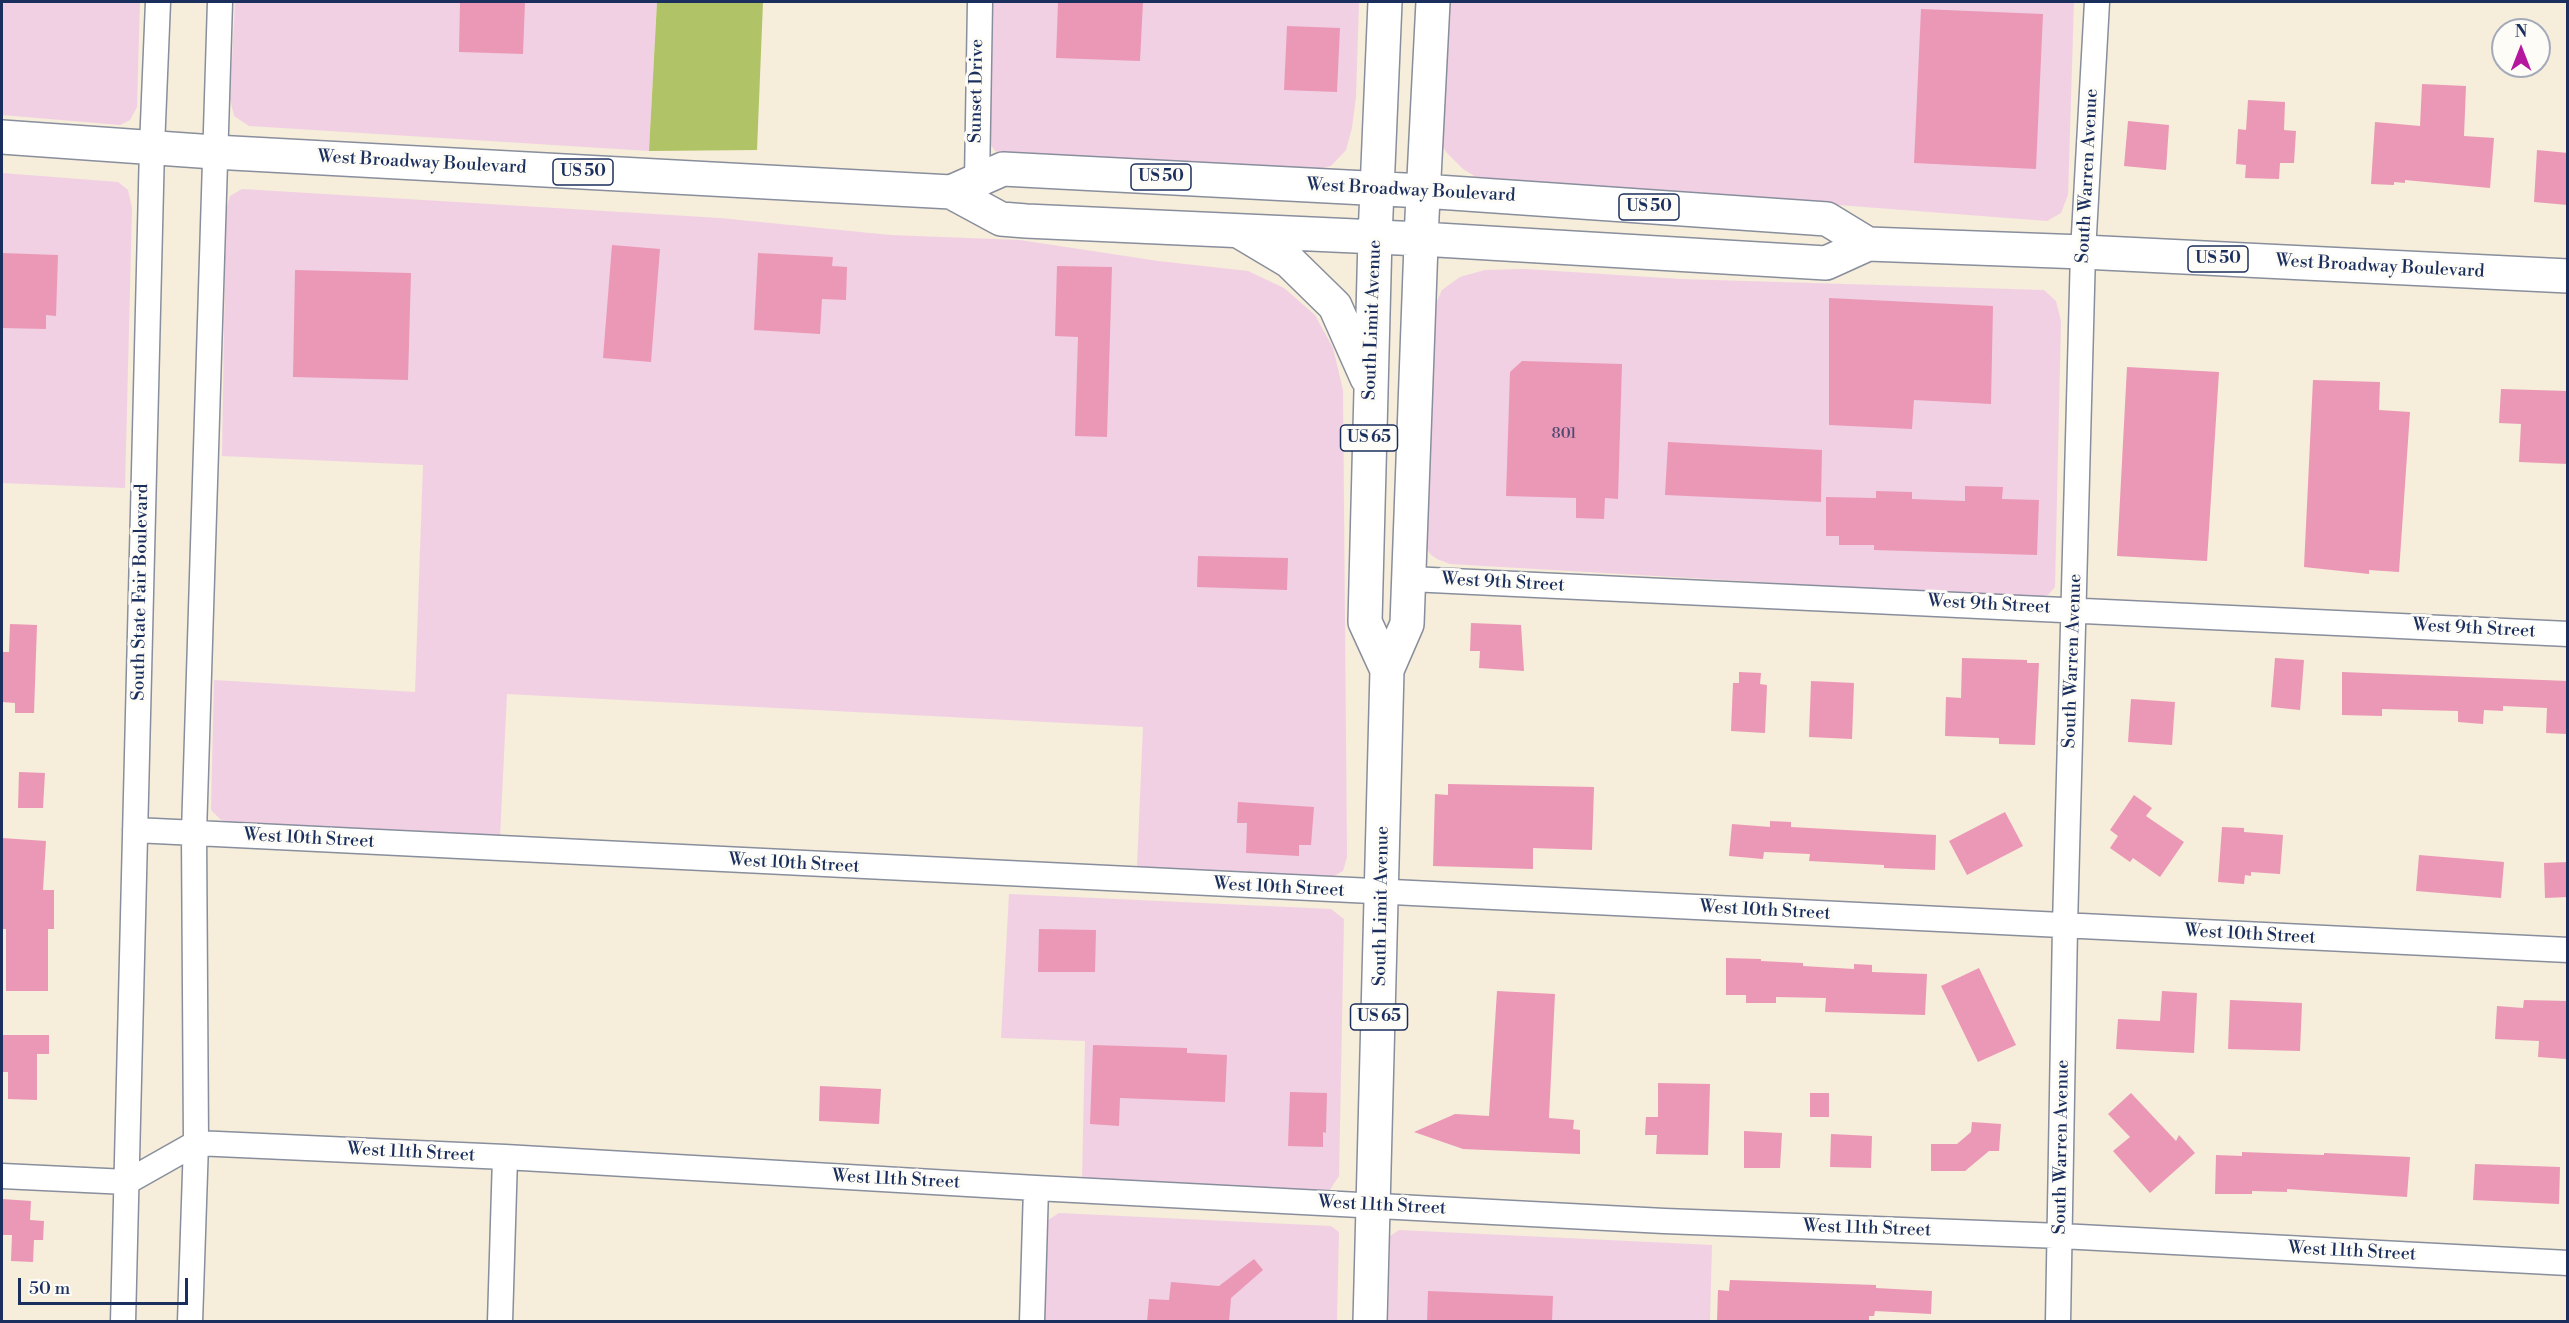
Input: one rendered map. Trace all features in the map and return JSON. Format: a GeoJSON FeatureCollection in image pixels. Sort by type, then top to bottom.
{"type":"FeatureCollection","features":[{"type":"Feature","properties":{"kind":"highway","name":"South Limit Avenue"},"geometry":{"type":"LineString","coordinates":[[1385,2],[1375,237],[1365,622],[1387,670]]}},
{"type":"Feature","properties":{"kind":"highway","name":"South Limit Avenue"},"geometry":{"type":"LineString","coordinates":[[1370,1322],[1383,893],[1387,670],[1407,624],[1423,191],[1433,2]]}},
{"type":"Feature","properties":{"kind":"highway","name":"West Broadway Boulevard"},"geometry":{"type":"LineString","coordinates":[[2,137],[214,152],[964,186],[1003,169],[1377,188],[1827,219],[1868,244]]}},
{"type":"Feature","properties":{"kind":"highway","name":"West Broadway Boulevard"},"geometry":{"type":"LineString","coordinates":[[964,186],[1001,219],[1421,239],[1826,263],[1868,244],[2083,252],[2568,276]]}},
{"type":"Feature","properties":{"kind":"highway"},"geometry":{"type":"LineString","coordinates":[[1238,230],[1289,261],[1335,306],[1371,386]]}},
{"type":"Feature","properties":{"kind":"street","name":"South State Fair Boulevard"},"geometry":{"type":"LineString","coordinates":[[123,1322],[152,147],[158,2]]}},
{"type":"Feature","properties":{"kind":"street"},"geometry":{"type":"LineString","coordinates":[[190,1322],[196,1143],[194,833],[220,2]]}},
{"type":"Feature","properties":{"kind":"street","name":"Sunset Drive"},"geometry":{"type":"LineString","coordinates":[[964,186],[980,2]]}},
{"type":"Feature","properties":{"kind":"street","name":"South Warren Avenue"},"geometry":{"type":"LineString","coordinates":[[2058,1322],[2065,926],[2083,252],[2097,2]]}},
{"type":"Feature","properties":{"kind":"street","name":"West 9th Street"},"geometry":{"type":"LineString","coordinates":[[1410,579],[2568,634]]}},
{"type":"Feature","properties":{"kind":"street","name":"West 10th Street"},"geometry":{"type":"LineString","coordinates":[[135,830],[2568,950]]}},
{"type":"Feature","properties":{"kind":"street"},"geometry":{"type":"LineString","coordinates":[[2,1176],[127,1182],[196,1143]]}},
{"type":"Feature","properties":{"kind":"street","name":"West 11th Street"},"geometry":{"type":"LineString","coordinates":[[196,1143],[505,1157],[1664,1221],[2061,1236],[2568,1263]]}},
{"type":"Feature","properties":{"kind":"street"},"geometry":{"type":"LineString","coordinates":[[500,1322],[505,1157]]}},
{"type":"Feature","properties":{"kind":"street"},"geometry":{"type":"LineString","coordinates":[[1032,1322],[1036,1188]]}},
{"type":"Feature","properties":{"kind":"shaded area"},"geometry":{"type":"Polygon","coordinates":[[[2,2],[140,2],[137,107],[130,120],[120,125],[2,115],[2,2]]]}},
{"type":"Feature","properties":{"kind":"shaded area"},"geometry":{"type":"Polygon","coordinates":[[[235,2],[657,2],[649,151],[249,126],[234,116],[230,99],[235,2]]]}},
{"type":"Feature","properties":{"kind":"shaded area"},"geometry":{"type":"Polygon","coordinates":[[[988,2],[1359,2],[1356,97],[1352,128],[1346,150],[1331,166],[1306,172],[1015,159],[995,151],[985,136],[988,2]]]}},
{"type":"Feature","properties":{"kind":"shaded area"},"geometry":{"type":"Polygon","coordinates":[[[1438,2],[2074,2],[2068,195],[2061,213],[2047,221],[1825,204],[1491,186],[1463,169],[1446,152],[1438,136],[1438,2]]]}},
{"type":"Feature","properties":{"kind":"shaded area"},"geometry":{"type":"Polygon","coordinates":[[[2,173],[118,182],[128,190],[132,208],[125,488],[2,483],[2,173]]]}},
{"type":"Feature","properties":{"kind":"shaded area"},"geometry":{"type":"Polygon","coordinates":[[[242,189],[720,218],[890,235],[1020,240],[1158,261],[1248,271],[1284,288],[1315,315],[1333,348],[1343,390],[1347,857],[1343,871],[1332,877],[1137,867],[1143,727],[507,694],[500,837],[238,827],[220,819],[211,810],[214,680],[415,692],[423,465],[222,456],[226,210],[230,196],[242,189]]]}},
{"type":"Feature","properties":{"kind":"shaded area"},"geometry":{"type":"Polygon","coordinates":[[[1525,269],[1680,279],[2044,290],[2056,301],[2061,321],[2055,587],[2048,595],[2035,598],[1450,564],[1437,559],[1430,554],[1423,541],[1432,312],[1442,290],[1460,277],[1485,270],[1525,269]]]}},
{"type":"Feature","properties":{"kind":"shaded area"},"geometry":{"type":"Polygon","coordinates":[[[1009,894],[1331,909],[1344,919],[1339,1176],[1329,1191],[1082,1179],[1085,1041],[1001,1038],[1009,894]]]}},
{"type":"Feature","properties":{"kind":"shaded area"},"geometry":{"type":"Polygon","coordinates":[[[1059,1213],[1331,1226],[1339,1232],[1337,1321],[1044,1322],[1048,1220],[1059,1213]]]}},
{"type":"Feature","properties":{"kind":"shaded area"},"geometry":{"type":"Polygon","coordinates":[[[1399,1230],[1712,1245],[1710,1321],[1388,1322],[1390,1236],[1399,1230]]]}},
{"type":"Feature","properties":{"kind":"green space"},"geometry":{"type":"Polygon","coordinates":[[[657,2],[763,2],[757,150],[649,151],[657,2]]]}},
{"type":"Feature","properties":{"kind":"building"},"geometry":{"type":"Polygon","coordinates":[[[460,2],[525,2],[523,54],[459,52],[460,2]]]}},
{"type":"Feature","properties":{"kind":"building"},"geometry":{"type":"Polygon","coordinates":[[[1058,2],[1143,2],[1140,61],[1056,58],[1058,2]]]}},
{"type":"Feature","properties":{"kind":"building"},"geometry":{"type":"Polygon","coordinates":[[[1921,9],[2043,14],[2036,169],[1914,163],[1921,9]]]}},
{"type":"Feature","properties":{"kind":"building"},"geometry":{"type":"Polygon","coordinates":[[[1287,26],[1340,28],[1337,92],[1284,90],[1287,26]]]}},
{"type":"Feature","properties":{"kind":"building"},"geometry":{"type":"Polygon","coordinates":[[[2422,84],[2466,86],[2464,136],[2494,138],[2490,188],[2405,180],[2405,183],[2394,182],[2394,185],[2371,184],[2375,122],[2420,126],[2422,84]]]}},
{"type":"Feature","properties":{"kind":"building"},"geometry":{"type":"Polygon","coordinates":[[[2248,100],[2285,102],[2284,130],[2296,131],[2294,163],[2280,163],[2279,179],[2245,178],[2246,165],[2236,164],[2238,129],[2246,130],[2248,100]]]}},
{"type":"Feature","properties":{"kind":"building"},"geometry":{"type":"Polygon","coordinates":[[[2128,121],[2169,125],[2166,170],[2124,166],[2128,121]]]}},
{"type":"Feature","properties":{"kind":"building"},"geometry":{"type":"Polygon","coordinates":[[[2537,150],[2568,153],[2568,205],[2534,202],[2537,150]]]}},
{"type":"Feature","properties":{"kind":"building"},"geometry":{"type":"Polygon","coordinates":[[[612,245],[660,249],[651,362],[603,358],[612,245]]]}},
{"type":"Feature","properties":{"kind":"building"},"geometry":{"type":"Polygon","coordinates":[[[2,253],[58,255],[56,316],[46,315],[46,329],[2,328],[2,253]]]}},
{"type":"Feature","properties":{"kind":"building"},"geometry":{"type":"Polygon","coordinates":[[[758,253],[833,257],[832,266],[847,267],[846,300],[822,299],[820,334],[754,330],[758,253]]]}},
{"type":"Feature","properties":{"kind":"building"},"geometry":{"type":"Polygon","coordinates":[[[1057,266],[1112,267],[1107,437],[1075,436],[1078,337],[1055,336],[1057,266]]]}},
{"type":"Feature","properties":{"kind":"building"},"geometry":{"type":"Polygon","coordinates":[[[295,270],[411,273],[408,380],[293,377],[295,270]]]}},
{"type":"Feature","properties":{"kind":"building"},"geometry":{"type":"Polygon","coordinates":[[[1829,298],[1993,306],[1991,404],[1914,400],[1912,429],[1829,425],[1829,298]]]}},
{"type":"Feature","properties":{"kind":"building"},"geometry":{"type":"Polygon","coordinates":[[[1522,361],[1622,364],[1618,499],[1605,498],[1604,519],[1576,518],[1576,498],[1506,496],[1510,372],[1522,361]]]}},
{"type":"Feature","properties":{"kind":"building"},"geometry":{"type":"Polygon","coordinates":[[[2127,367],[2219,372],[2207,561],[2117,556],[2127,367]]]}},
{"type":"Feature","properties":{"kind":"building"},"geometry":{"type":"Polygon","coordinates":[[[2313,380],[2380,382],[2379,410],[2410,412],[2399,572],[2369,570],[2369,574],[2304,567],[2313,380]]]}},
{"type":"Feature","properties":{"kind":"building"},"geometry":{"type":"Polygon","coordinates":[[[2501,389],[2568,391],[2568,464],[2519,462],[2521,424],[2499,423],[2501,389]]]}},
{"type":"Feature","properties":{"kind":"building"},"geometry":{"type":"Polygon","coordinates":[[[1668,442],[1822,450],[1821,502],[1665,495],[1668,442]]]}},
{"type":"Feature","properties":{"kind":"building"},"geometry":{"type":"Polygon","coordinates":[[[1965,486],[2003,487],[2002,499],[2039,500],[2037,555],[1874,550],[1874,545],[1839,545],[1839,536],[1826,536],[1826,497],[1876,498],[1876,491],[1912,492],[1912,499],[1965,501],[1965,486]]]}},
{"type":"Feature","properties":{"kind":"building"},"geometry":{"type":"Polygon","coordinates":[[[1198,556],[1288,558],[1287,590],[1197,587],[1198,556]]]}},
{"type":"Feature","properties":{"kind":"building"},"geometry":{"type":"Polygon","coordinates":[[[1471,623],[1521,625],[1524,671],[1479,668],[1480,651],[1470,651],[1471,623]]]}},
{"type":"Feature","properties":{"kind":"building"},"geometry":{"type":"Polygon","coordinates":[[[10,624],[37,625],[34,713],[15,713],[15,703],[2,702],[2,652],[9,652],[10,624]]]}},
{"type":"Feature","properties":{"kind":"building"},"geometry":{"type":"Polygon","coordinates":[[[1962,658],[2027,660],[2027,663],[2039,663],[2035,745],[1999,744],[1999,738],[1945,736],[1946,697],[1961,698],[1962,658]]]}},
{"type":"Feature","properties":{"kind":"building"},"geometry":{"type":"Polygon","coordinates":[[[2275,658],[2304,660],[2300,710],[2271,707],[2275,658]]]}},
{"type":"Feature","properties":{"kind":"building"},"geometry":{"type":"Polygon","coordinates":[[[1739,672],[1761,673],[1760,684],[1767,685],[1765,733],[1731,731],[1733,683],[1739,683],[1739,672]]]}},
{"type":"Feature","properties":{"kind":"building"},"geometry":{"type":"Polygon","coordinates":[[[2342,672],[2568,681],[2567,734],[2546,733],[2547,708],[2503,706],[2503,711],[2484,710],[2483,724],[2458,722],[2458,711],[2382,709],[2382,716],[2342,715],[2342,672]]]}},
{"type":"Feature","properties":{"kind":"building"},"geometry":{"type":"Polygon","coordinates":[[[1811,681],[1854,683],[1852,739],[1809,737],[1811,681]]]}},
{"type":"Feature","properties":{"kind":"building"},"geometry":{"type":"Polygon","coordinates":[[[2131,699],[2175,702],[2172,745],[2128,742],[2131,699]]]}},
{"type":"Feature","properties":{"kind":"building"},"geometry":{"type":"Polygon","coordinates":[[[19,772],[45,773],[43,808],[18,808],[19,772]]]}},
{"type":"Feature","properties":{"kind":"building"},"geometry":{"type":"Polygon","coordinates":[[[1448,784],[1594,787],[1592,850],[1533,848],[1533,869],[1433,866],[1435,794],[1448,795],[1448,784]]]}},
{"type":"Feature","properties":{"kind":"building"},"geometry":{"type":"Polygon","coordinates":[[[2134,795],[2152,808],[2146,816],[2184,842],[2160,877],[2133,858],[2130,862],[2110,848],[2118,836],[2110,830],[2134,795]]]}},
{"type":"Feature","properties":{"kind":"building"},"geometry":{"type":"Polygon","coordinates":[[[1238,802],[1314,807],[1311,845],[1299,845],[1299,856],[1246,853],[1247,823],[1237,823],[1238,802]]]}},
{"type":"Feature","properties":{"kind":"building"},"geometry":{"type":"Polygon","coordinates":[[[2005,812],[2023,846],[1967,875],[1949,841],[2005,812]]]}},
{"type":"Feature","properties":{"kind":"building"},"geometry":{"type":"Polygon","coordinates":[[[1770,821],[1791,822],[1791,827],[1936,835],[1935,870],[1809,861],[1810,854],[1764,852],[1763,859],[1729,856],[1732,824],[1770,827],[1770,821]]]}},
{"type":"Feature","properties":{"kind":"building"},"geometry":{"type":"Polygon","coordinates":[[[2222,827],[2244,828],[2244,832],[2283,835],[2280,874],[2251,872],[2251,876],[2245,875],[2244,884],[2218,882],[2222,827]]]}},
{"type":"Feature","properties":{"kind":"building"},"geometry":{"type":"Polygon","coordinates":[[[2,838],[46,841],[43,890],[54,890],[54,929],[48,929],[48,991],[6,991],[6,929],[2,929],[2,838]]]}},
{"type":"Feature","properties":{"kind":"building"},"geometry":{"type":"Polygon","coordinates":[[[2419,855],[2504,862],[2501,898],[2416,891],[2419,855]]]}},
{"type":"Feature","properties":{"kind":"building"},"geometry":{"type":"Polygon","coordinates":[[[2568,862],[2568,897],[2545,898],[2544,863],[2568,862]]]}},
{"type":"Feature","properties":{"kind":"building"},"geometry":{"type":"Polygon","coordinates":[[[1039,929],[1096,930],[1095,972],[1038,972],[1039,929]]]}},
{"type":"Feature","properties":{"kind":"building"},"geometry":{"type":"Polygon","coordinates":[[[1726,958],[1761,959],[1761,961],[1803,963],[1803,966],[1854,969],[1854,964],[1872,965],[1872,972],[1927,974],[1925,1015],[1825,1012],[1826,998],[1776,997],[1776,1003],[1746,1003],[1746,995],[1726,995],[1726,958]]]}},
{"type":"Feature","properties":{"kind":"building"},"geometry":{"type":"Polygon","coordinates":[[[1979,968],[2016,1045],[1978,1062],[1941,986],[1979,968]]]}},
{"type":"Feature","properties":{"kind":"building"},"geometry":{"type":"Polygon","coordinates":[[[1497,991],[1555,994],[1549,1118],[1574,1120],[1573,1129],[1580,1130],[1580,1154],[1463,1149],[1414,1132],[1455,1114],[1489,1116],[1497,991]]]}},
{"type":"Feature","properties":{"kind":"building"},"geometry":{"type":"Polygon","coordinates":[[[2162,991],[2197,993],[2194,1053],[2116,1049],[2118,1019],[2160,1021],[2162,991]]]}},
{"type":"Feature","properties":{"kind":"building"},"geometry":{"type":"Polygon","coordinates":[[[2230,1000],[2302,1003],[2300,1051],[2228,1049],[2230,1000]]]}},
{"type":"Feature","properties":{"kind":"building"},"geometry":{"type":"Polygon","coordinates":[[[2524,1000],[2568,1001],[2566,1059],[2538,1057],[2539,1041],[2495,1039],[2497,1006],[2523,1008],[2524,1000]]]}},
{"type":"Feature","properties":{"kind":"building"},"geometry":{"type":"Polygon","coordinates":[[[2,1035],[49,1035],[49,1054],[37,1054],[37,1100],[8,1099],[8,1072],[2,1072],[2,1035]]]}},
{"type":"Feature","properties":{"kind":"building"},"geometry":{"type":"Polygon","coordinates":[[[1093,1045],[1187,1048],[1187,1053],[1227,1055],[1225,1102],[1120,1098],[1119,1126],[1090,1124],[1093,1045]]]}},
{"type":"Feature","properties":{"kind":"building"},"geometry":{"type":"Polygon","coordinates":[[[1658,1083],[1710,1084],[1708,1155],[1656,1154],[1657,1135],[1645,1135],[1646,1117],[1658,1117],[1658,1083]]]}},
{"type":"Feature","properties":{"kind":"building"},"geometry":{"type":"Polygon","coordinates":[[[820,1086],[881,1089],[879,1124],[819,1121],[820,1086]]]}},
{"type":"Feature","properties":{"kind":"building"},"geometry":{"type":"Polygon","coordinates":[[[1290,1092],[1327,1093],[1326,1133],[1323,1132],[1323,1147],[1288,1146],[1290,1092]]]}},
{"type":"Feature","properties":{"kind":"building"},"geometry":{"type":"Polygon","coordinates":[[[1810,1093],[1829,1093],[1829,1117],[1810,1117],[1810,1093]]]}},
{"type":"Feature","properties":{"kind":"building"},"geometry":{"type":"Polygon","coordinates":[[[2131,1093],[2176,1141],[2179,1135],[2195,1153],[2150,1193],[2113,1151],[2130,1137],[2108,1114],[2131,1093]]]}},
{"type":"Feature","properties":{"kind":"building"},"geometry":{"type":"Polygon","coordinates":[[[1972,1122],[2001,1124],[1999,1151],[1989,1151],[1965,1171],[1931,1171],[1931,1144],[1957,1144],[1971,1132],[1972,1122]]]}},
{"type":"Feature","properties":{"kind":"building"},"geometry":{"type":"Polygon","coordinates":[[[1744,1131],[1782,1133],[1780,1168],[1744,1168],[1744,1131]]]}},
{"type":"Feature","properties":{"kind":"building"},"geometry":{"type":"Polygon","coordinates":[[[1831,1134],[1872,1136],[1871,1168],[1830,1167],[1831,1134]]]}},
{"type":"Feature","properties":{"kind":"building"},"geometry":{"type":"Polygon","coordinates":[[[2242,1152],[2410,1157],[2407,1197],[2287,1189],[2287,1192],[2252,1191],[2252,1194],[2215,1194],[2216,1155],[2242,1156],[2242,1152]]]}},
{"type":"Feature","properties":{"kind":"building"},"geometry":{"type":"Polygon","coordinates":[[[2475,1164],[2560,1167],[2559,1204],[2473,1200],[2475,1164]]]}},
{"type":"Feature","properties":{"kind":"building"},"geometry":{"type":"Polygon","coordinates":[[[2,1199],[31,1201],[30,1220],[44,1221],[43,1240],[34,1240],[33,1262],[11,1261],[12,1235],[2,1235],[2,1199]]]}},
{"type":"Feature","properties":{"kind":"building"},"geometry":{"type":"Polygon","coordinates":[[[1254,1259],[1263,1270],[1231,1298],[1229,1322],[1147,1322],[1149,1299],[1169,1300],[1171,1282],[1219,1286],[1254,1259]]]}},
{"type":"Feature","properties":{"kind":"building"},"geometry":{"type":"Polygon","coordinates":[[[1730,1280],[1876,1285],[1876,1288],[1932,1291],[1931,1314],[1875,1311],[1874,1316],[1869,1316],[1869,1322],[1717,1322],[1718,1290],[1729,1291],[1730,1280]]]}},
{"type":"Feature","properties":{"kind":"building"},"geometry":{"type":"Polygon","coordinates":[[[1428,1291],[1553,1296],[1552,1322],[1427,1322],[1428,1291]]]}}]}
